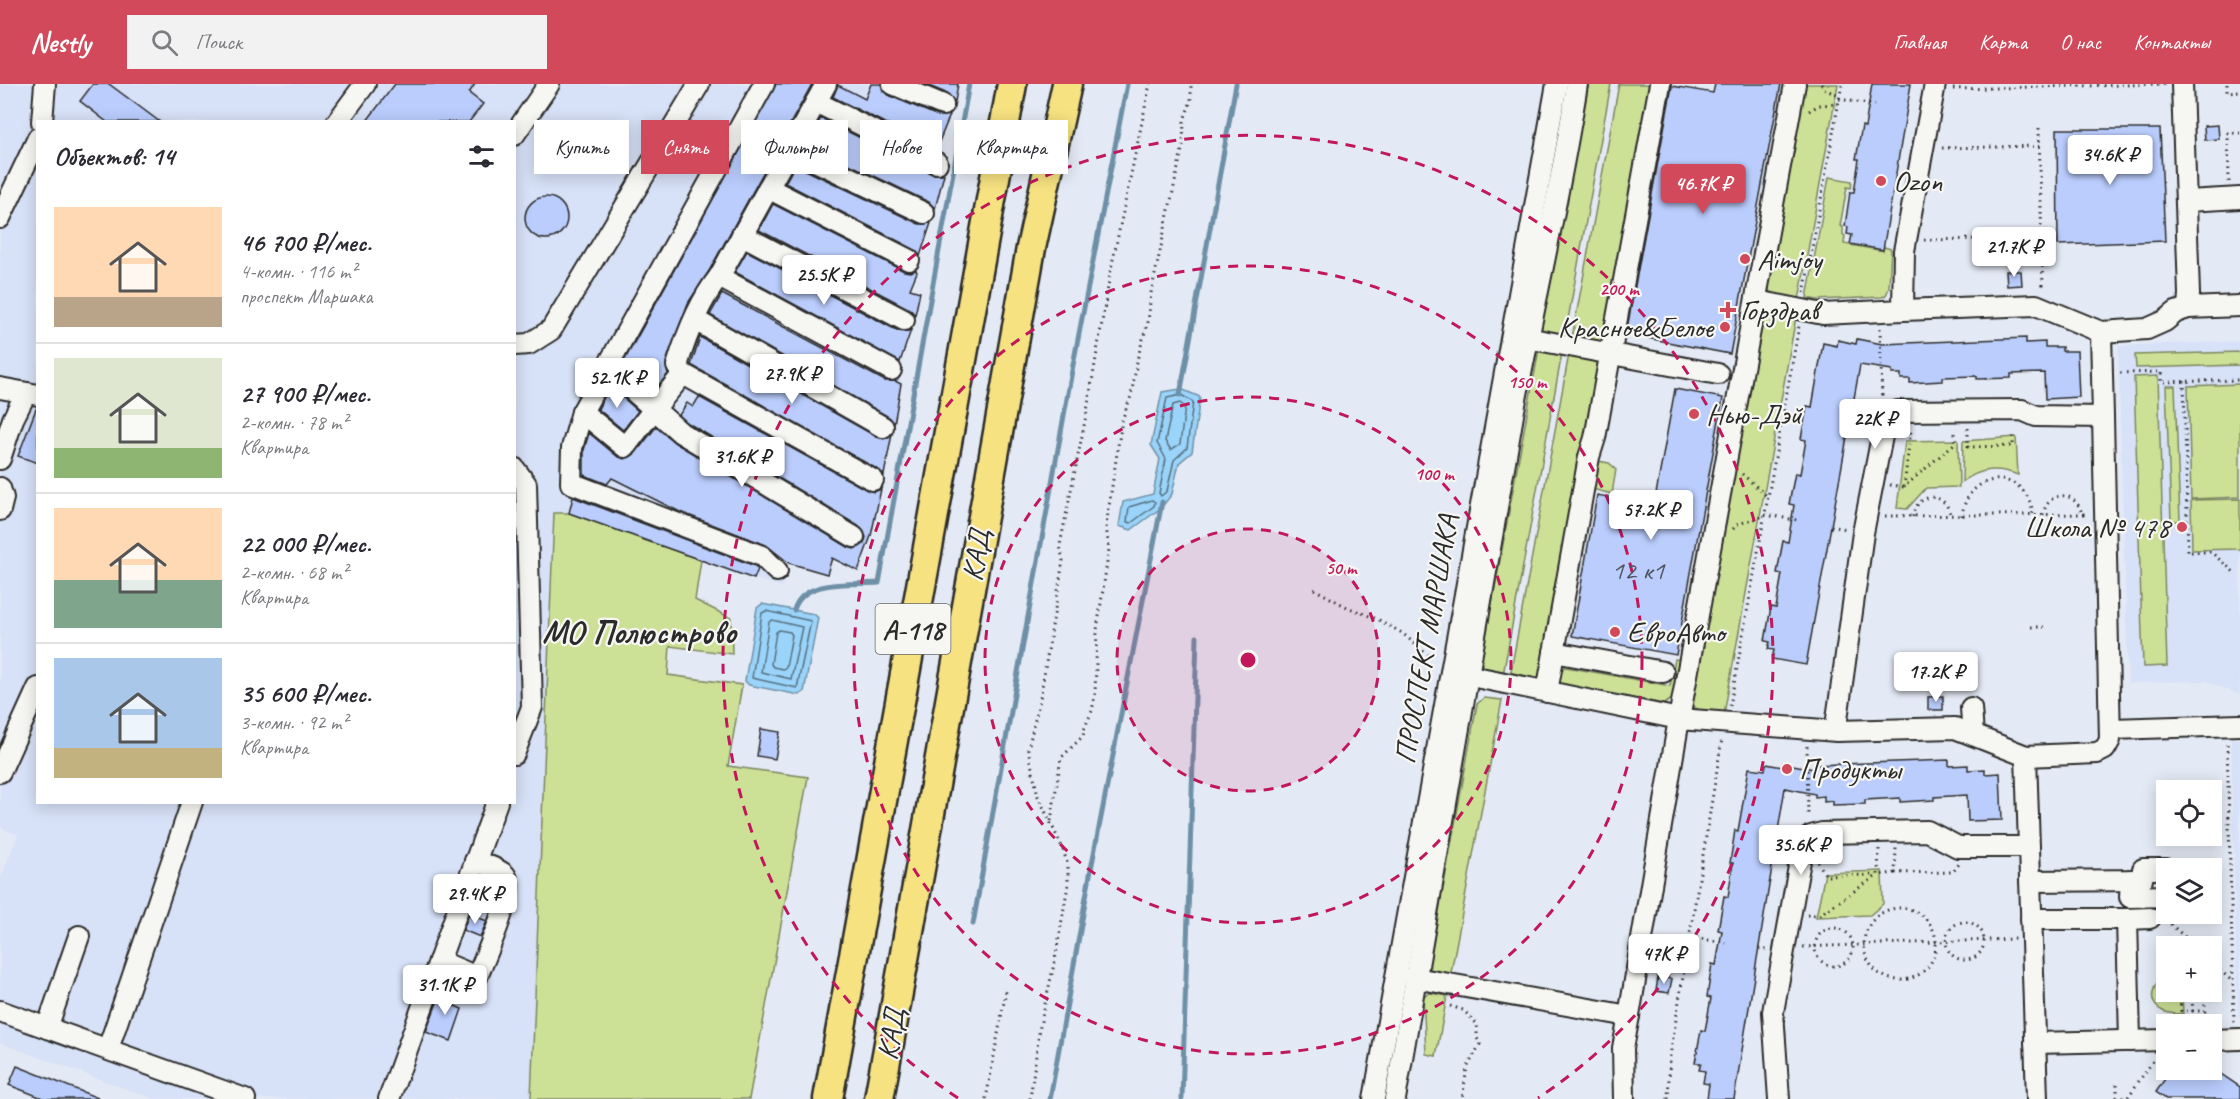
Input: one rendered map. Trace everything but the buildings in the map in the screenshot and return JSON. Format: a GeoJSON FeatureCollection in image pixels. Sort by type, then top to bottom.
{"type":"FeatureCollection","features":[{"type":"Feature","properties":{"kind":"highway","name":"КАД"},"geometry":{"type":"LineString","coordinates":[[828,1099],[1012,84]]}},
{"type":"Feature","properties":{"kind":"highway","name":"КАД"},"geometry":{"type":"LineString","coordinates":[[879,1099],[1031,248],[1067,84]]}},
{"type":"Feature","properties":{"kind":"street"},"geometry":{"type":"LineString","coordinates":[[42,120],[45,84]]}},
{"type":"Feature","properties":{"kind":"street"},"geometry":{"type":"LineString","coordinates":[[338,120],[365,84]]}},
{"type":"Feature","properties":{"kind":"street"},"geometry":{"type":"LineString","coordinates":[[516,132],[549,84]]}},
{"type":"Feature","properties":{"kind":"street"},"geometry":{"type":"LineString","coordinates":[[516,345],[529,344],[551,330],[699,84]]}},
{"type":"Feature","properties":{"kind":"street"},"geometry":{"type":"LineString","coordinates":[[764,84],[582,412],[572,448],[571,483],[762,556],[777,571]]}},
{"type":"Feature","properties":{"kind":"street"},"geometry":{"type":"LineString","coordinates":[[806,120],[826,84]]}},
{"type":"Feature","properties":{"kind":"street"},"geometry":{"type":"LineString","coordinates":[[893,84],[943,105]]}},
{"type":"Feature","properties":{"kind":"street","name":"ПРОСПЕКТ МАРШАКА"},"geometry":{"type":"LineString","coordinates":[[1374,1099],[1557,84]]}},
{"type":"Feature","properties":{"kind":"street","name":"ПРОСПЕКТ МАРШАКА"},"geometry":{"type":"LineString","coordinates":[[1395,1099],[1466,675],[1527,338],[1566,152],[1577,84]]}},
{"type":"Feature","properties":{"kind":"street"},"geometry":{"type":"LineString","coordinates":[[1547,692],[1660,84]]}},
{"type":"Feature","properties":{"kind":"street"},"geometry":{"type":"LineString","coordinates":[[1624,1099],[1623,1048],[1679,719],[1795,84]]}},
{"type":"Feature","properties":{"kind":"street"},"geometry":{"type":"LineString","coordinates":[[2182,84],[2187,201],[2188,308]]}},
{"type":"Feature","properties":{"kind":"street"},"geometry":{"type":"LineString","coordinates":[[1903,310],[1904,251],[1940,87]]}},
{"type":"Feature","properties":{"kind":"street"},"geometry":{"type":"LineString","coordinates":[[816,102],[860,124]]}},
{"type":"Feature","properties":{"kind":"street"},"geometry":{"type":"LineString","coordinates":[[0,218],[36,142]]}},
{"type":"Feature","properties":{"kind":"street"},"geometry":{"type":"LineString","coordinates":[[776,174],[712,286],[685,342],[677,366],[683,374],[873,480]]}},
{"type":"Feature","properties":{"kind":"street"},"geometry":{"type":"LineString","coordinates":[[842,174],[924,213]]}},
{"type":"Feature","properties":{"kind":"street"},"geometry":{"type":"LineString","coordinates":[[768,188],[909,260]]}},
{"type":"Feature","properties":{"kind":"street"},"geometry":{"type":"LineString","coordinates":[[2187,201],[2235,198]]}},
{"type":"Feature","properties":{"kind":"street"},"geometry":{"type":"LineString","coordinates":[[742,235],[904,320]]}},
{"type":"Feature","properties":{"kind":"street"},"geometry":{"type":"LineString","coordinates":[[719,277],[891,369]]}},
{"type":"Feature","properties":{"kind":"street"},"geometry":{"type":"LineString","coordinates":[[1757,301],[1823,314],[2036,305],[2101,332],[2147,329],[2165,321],[2176,312],[2188,308],[2240,306]]}},
{"type":"Feature","properties":{"kind":"street"},"geometry":{"type":"LineString","coordinates":[[695,320],[883,427]]}},
{"type":"Feature","properties":{"kind":"street"},"geometry":{"type":"LineString","coordinates":[[1466,675],[1679,719],[1837,731],[1955,728],[2026,756],[2097,753],[2105,749],[2110,740],[2111,729],[2101,332]]}},
{"type":"Feature","properties":{"kind":"street"},"geometry":{"type":"LineString","coordinates":[[1527,338],[1718,374]]}},
{"type":"Feature","properties":{"kind":"street"},"geometry":{"type":"LineString","coordinates":[[606,368],[681,433],[854,537]]}},
{"type":"Feature","properties":{"kind":"street"},"geometry":{"type":"LineString","coordinates":[[582,412],[625,447],[683,374]]}},
{"type":"Feature","properties":{"kind":"street"},"geometry":{"type":"LineString","coordinates":[[0,388],[32,394],[13,419],[0,459]]}},
{"type":"Feature","properties":{"kind":"street"},"geometry":{"type":"LineString","coordinates":[[1837,731],[1863,533],[1884,426],[1889,417],[1898,411],[2022,410],[2036,416],[2103,417]]}},
{"type":"Feature","properties":{"kind":"street"},"geometry":{"type":"LineString","coordinates":[[516,471],[526,484],[532,706],[516,749]]}},
{"type":"Feature","properties":{"kind":"street"},"geometry":{"type":"LineString","coordinates":[[0,488],[3,498],[0,510]]}},
{"type":"Feature","properties":{"kind":"street"},"geometry":{"type":"LineString","coordinates":[[1554,652],[1664,672]]}},
{"type":"Feature","properties":{"kind":"street"},"geometry":{"type":"LineString","coordinates":[[0,772],[36,692]]}},
{"type":"Feature","properties":{"kind":"street"},"geometry":{"type":"LineString","coordinates":[[1971,708],[1973,735]]}},
{"type":"Feature","properties":{"kind":"street"},"geometry":{"type":"LineString","coordinates":[[2111,729],[2233,730]]}},
{"type":"Feature","properties":{"kind":"street"},"geometry":{"type":"LineString","coordinates":[[2026,756],[2037,1099]]}},
{"type":"Feature","properties":{"kind":"street"},"geometry":{"type":"LineString","coordinates":[[108,1049],[186,804]]}},
{"type":"Feature","properties":{"kind":"street"},"geometry":{"type":"LineString","coordinates":[[389,1099],[496,804]]}},
{"type":"Feature","properties":{"kind":"street"},"geometry":{"type":"LineString","coordinates":[[1779,1099],[1773,1012],[1803,844],[1811,836],[1822,833],[1927,831],[1958,847],[2029,847]]}},
{"type":"Feature","properties":{"kind":"street"},"geometry":{"type":"LineString","coordinates":[[439,961],[477,977],[507,900],[509,882],[504,874],[475,861]]}},
{"type":"Feature","properties":{"kind":"street"},"geometry":{"type":"LineString","coordinates":[[2030,881],[2142,880],[2143,869],[2156,869]]}},
{"type":"Feature","properties":{"kind":"street"},"geometry":{"type":"LineString","coordinates":[[2131,880],[2130,897],[2156,896]]}},
{"type":"Feature","properties":{"kind":"street"},"geometry":{"type":"LineString","coordinates":[[2031,928],[2156,918]]}},
{"type":"Feature","properties":{"kind":"street"},"geometry":{"type":"LineString","coordinates":[[2127,919],[2130,1041]]}},
{"type":"Feature","properties":{"kind":"street"},"geometry":{"type":"LineString","coordinates":[[47,1028],[79,936]]}},
{"type":"Feature","properties":{"kind":"street"},"geometry":{"type":"LineString","coordinates":[[1415,978],[1629,1016]]}},
{"type":"Feature","properties":{"kind":"street"},"geometry":{"type":"LineString","coordinates":[[0,1011],[245,1099]]}},
{"type":"Feature","properties":{"kind":"street"},"geometry":{"type":"LineString","coordinates":[[2222,1037],[2237,1033]]}},
{"type":"Feature","properties":{"kind":"street"},"geometry":{"type":"LineString","coordinates":[[2035,1043],[2130,1041],[2156,1044]]}},
{"type":"Feature","properties":{"kind":"path"},"geometry":{"type":"LineString","coordinates":[[1030,1099],[1040,1026],[1055,960],[1068,885],[1068,865],[1038,796],[1028,749],[1040,699],[1063,561],[1060,545],[1091,390],[1111,269],[1150,84]]}},
{"type":"Feature","properties":{"kind":"path"},"geometry":{"type":"LineString","coordinates":[[1051,823],[1061,758],[1083,736],[1092,711],[1095,695],[1097,630],[1109,549],[1106,526],[1122,420],[1131,396],[1138,356],[1148,322],[1151,293],[1183,145],[1185,120],[1191,101],[1191,84]]}},
{"type":"Feature","properties":{"kind":"path"},"geometry":{"type":"LineString","coordinates":[[1821,84],[1825,90],[1840,97],[1875,105]]}},
{"type":"Feature","properties":{"kind":"path"},"geometry":{"type":"LineString","coordinates":[[1668,1099],[1670,1056],[1726,724],[1842,84]]}},
{"type":"Feature","properties":{"kind":"path"},"geometry":{"type":"LineString","coordinates":[[1980,89],[1981,84]]}},
{"type":"Feature","properties":{"kind":"path"},"geometry":{"type":"LineString","coordinates":[[1940,87],[1980,89],[2017,86],[2170,84]]}},
{"type":"Feature","properties":{"kind":"path"},"geometry":{"type":"LineString","coordinates":[[2227,84],[2227,92],[2240,91]]}},
{"type":"Feature","properties":{"kind":"path"},"geometry":{"type":"LineString","coordinates":[[1808,112],[1819,105],[1838,104]]}},
{"type":"Feature","properties":{"kind":"path"},"geometry":{"type":"LineString","coordinates":[[2039,128],[2044,297]]}},
{"type":"Feature","properties":{"kind":"path"},"geometry":{"type":"LineString","coordinates":[[2235,198],[2228,133],[2240,133]]}},
{"type":"Feature","properties":{"kind":"path"},"geometry":{"type":"LineString","coordinates":[[1934,148],[2040,146]]}},
{"type":"Feature","properties":{"kind":"path"},"geometry":{"type":"LineString","coordinates":[[1916,240],[2042,238]]}},
{"type":"Feature","properties":{"kind":"path"},"geometry":{"type":"LineString","coordinates":[[1879,320],[1882,404]]}},
{"type":"Feature","properties":{"kind":"path"},"geometry":{"type":"LineString","coordinates":[[2113,373],[2161,372],[2161,382],[2240,380]]}},
{"type":"Feature","properties":{"kind":"path"},"geometry":{"type":"LineString","coordinates":[[2184,381],[2188,552],[2211,552],[2235,573]]}},
{"type":"Feature","properties":{"kind":"path"},"geometry":{"type":"LineString","coordinates":[[1911,424],[1902,487],[1955,443],[1955,424]]}},
{"type":"Feature","properties":{"kind":"path"},"geometry":{"type":"LineString","coordinates":[[1968,424],[1968,447],[2013,446],[2013,436]]}},
{"type":"Feature","properties":{"kind":"path"},"geometry":{"type":"LineString","coordinates":[[1740,472],[1768,497]]}},
{"type":"Feature","properties":{"kind":"path"},"geometry":{"type":"LineString","coordinates":[[1962,516],[1966,498],[1972,491],[1979,485],[1997,480],[2015,484],[2023,490],[2028,497],[2033,515]]}},
{"type":"Feature","properties":{"kind":"path"},"geometry":{"type":"LineString","coordinates":[[2043,515],[2044,508],[2050,500],[2066,495],[2075,500],[2082,514]]}},
{"type":"Feature","properties":{"kind":"path"},"geometry":{"type":"LineString","coordinates":[[1913,517],[1918,503],[1932,497],[1945,502],[1951,517]]}},
{"type":"Feature","properties":{"kind":"path"},"geometry":{"type":"LineString","coordinates":[[1882,516],[2106,514]]}},
{"type":"Feature","properties":{"kind":"path"},"geometry":{"type":"LineString","coordinates":[[1727,535],[1738,525],[1764,515],[1797,520]]}},
{"type":"Feature","properties":{"kind":"path"},"geometry":{"type":"LineString","coordinates":[[1831,526],[1854,530]]}},
{"type":"Feature","properties":{"kind":"path"},"geometry":{"type":"LineString","coordinates":[[1314,589],[1402,633],[1429,656]]}},
{"type":"Feature","properties":{"kind":"path"},"geometry":{"type":"LineString","coordinates":[[2031,627],[2044,627]]}},
{"type":"Feature","properties":{"kind":"path"},"geometry":{"type":"LineString","coordinates":[[2233,730],[2234,982],[2237,1033]]}},
{"type":"Feature","properties":{"kind":"path"},"geometry":{"type":"LineString","coordinates":[[1807,740],[1808,819]]}},
{"type":"Feature","properties":{"kind":"path"},"geometry":{"type":"LineString","coordinates":[[1887,832],[1895,873]]}},
{"type":"Feature","properties":{"kind":"path"},"geometry":{"type":"LineString","coordinates":[[1819,915],[1878,875],[1887,832]]}},
{"type":"Feature","properties":{"kind":"path"},"geometry":{"type":"LineString","coordinates":[[1826,876],[1953,872]]}},
{"type":"Feature","properties":{"kind":"path"},"geometry":{"type":"LineString","coordinates":[[1899,908],[1913,910],[1925,917],[1933,929],[1936,942],[1935,957],[1927,969],[1916,977],[1901,981],[1887,978],[1875,971],[1867,959],[1864,945],[1866,931],[1874,919],[1885,911],[1899,908]]}},
{"type":"Feature","properties":{"kind":"path"},"geometry":{"type":"LineString","coordinates":[[1964,922],[1978,927],[1985,940],[1980,955],[1966,961],[1958,960],[1947,950],[1947,935],[1951,928],[1964,922]]}},
{"type":"Feature","properties":{"kind":"path"},"geometry":{"type":"LineString","coordinates":[[2172,924],[2185,936]]}},
{"type":"Feature","properties":{"kind":"path"},"geometry":{"type":"LineString","coordinates":[[1830,928],[1843,930],[1852,939],[1854,945],[1849,960],[1835,966],[1821,961],[1816,955],[1815,947],[1819,935],[1830,928]]}},
{"type":"Feature","properties":{"kind":"path"},"geometry":{"type":"LineString","coordinates":[[1784,946],[1815,947],[1985,940],[2031,928]]}},
{"type":"Feature","properties":{"kind":"path"},"geometry":{"type":"LineString","coordinates":[[1690,937],[1726,943]]}},
{"type":"Feature","properties":{"kind":"path"},"geometry":{"type":"LineString","coordinates":[[2222,972],[2234,982]]}},
{"type":"Feature","properties":{"kind":"path"},"geometry":{"type":"LineString","coordinates":[[987,1099],[1006,991]]}},
{"type":"Feature","properties":{"kind":"path"},"geometry":{"type":"LineString","coordinates":[[2181,1002],[2181,1011],[2205,1011],[2205,1002]]}},
{"type":"Feature","properties":{"kind":"path"},"geometry":{"type":"LineString","coordinates":[[2193,1002],[2193,1011]]}},
{"type":"Feature","properties":{"kind":"path"},"geometry":{"type":"LineString","coordinates":[[1450,1006],[1463,1010],[1477,1024],[1477,1038],[1480,1044],[1467,1068],[1462,1099]]}},
{"type":"Feature","properties":{"kind":"path"},"geometry":{"type":"LineString","coordinates":[[2117,1084],[2117,1097],[2128,1096],[2156,1055]]}},
{"type":"Feature","properties":{"kind":"shaded area"},"geometry":{"type":"Polygon","coordinates":[[[0,84],[958,84],[956,99],[942,132],[942,120],[860,120],[860,174],[942,174],[942,159],[946,161],[935,210],[910,288],[920,292],[910,334],[898,367],[901,384],[895,423],[871,536],[864,554],[832,558],[827,574],[789,563],[782,587],[569,513],[554,513],[531,1099],[154,1099],[0,1043],[0,880],[18,835],[0,827],[0,84]]]}},
{"type":"Feature","properties":{"kind":"shaded area","name":"Школа № 478"},"geometry":{"type":"Polygon","coordinates":[[[2240,341],[2240,695],[2206,681],[2128,683],[2118,346],[2240,341]]]}},
{"type":"Feature","properties":{"kind":"shaded area"},"geometry":{"type":"Polygon","coordinates":[[[2231,739],[2240,739],[2240,1019],[2238,1019],[2231,739]]]}},
{"type":"Feature","properties":{"kind":"green space"},"geometry":{"type":"Polygon","coordinates":[[[1589,84],[1611,84],[1565,336],[1539,332],[1589,84]]]}},
{"type":"Feature","properties":{"kind":"green space"},"geometry":{"type":"Polygon","coordinates":[[[1619,84],[1655,84],[1603,344],[1572,338],[1619,84]]]}},
{"type":"Feature","properties":{"kind":"green space"},"geometry":{"type":"Polygon","coordinates":[[[1804,84],[1838,84],[1799,300],[1775,296],[1769,292],[1768,284],[1804,84]]]}},
{"type":"Feature","properties":{"kind":"green space"},"geometry":{"type":"Polygon","coordinates":[[[1829,177],[1852,181],[1851,188],[1847,187],[1840,226],[1843,227],[1845,236],[1844,244],[1883,251],[1884,247],[1891,249],[1889,288],[1886,295],[1882,297],[1817,300],[1807,298],[1829,177]]]}},
{"type":"Feature","properties":{"kind":"green space"},"geometry":{"type":"Polygon","coordinates":[[[1766,313],[1796,317],[1724,714],[1702,712],[1693,706],[1692,700],[1761,319],[1766,313]]]}},
{"type":"Feature","properties":{"kind":"green space"},"geometry":{"type":"Polygon","coordinates":[[[1539,349],[1562,353],[1503,675],[1486,671],[1481,663],[1539,349]]]}},
{"type":"Feature","properties":{"kind":"green space"},"geometry":{"type":"Polygon","coordinates":[[[2240,352],[2240,365],[2136,368],[2135,355],[2240,352]]]}},
{"type":"Feature","properties":{"kind":"green space"},"geometry":{"type":"Polygon","coordinates":[[[1569,354],[1595,359],[1601,366],[1539,681],[1510,676],[1569,354]]]}},
{"type":"Feature","properties":{"kind":"green space"},"geometry":{"type":"Polygon","coordinates":[[[2158,376],[2167,666],[2143,667],[2134,377],[2158,376]]]}},
{"type":"Feature","properties":{"kind":"green space"},"geometry":{"type":"Polygon","coordinates":[[[2240,384],[2240,497],[2191,499],[2188,386],[2240,384]]]}},
{"type":"Feature","properties":{"kind":"green space"},"geometry":{"type":"Polygon","coordinates":[[[2166,386],[2175,386],[2180,521],[2171,521],[2166,386]]]}},
{"type":"Feature","properties":{"kind":"green space"},"geometry":{"type":"Polygon","coordinates":[[[2016,437],[2018,475],[1989,470],[1962,482],[1963,441],[2016,437]]]}},
{"type":"Feature","properties":{"kind":"green space"},"geometry":{"type":"Polygon","coordinates":[[[1958,440],[1959,487],[1926,488],[1907,509],[1897,508],[1905,441],[1958,440]]]}},
{"type":"Feature","properties":{"kind":"green space"},"geometry":{"type":"Polygon","coordinates":[[[1598,461],[1609,463],[1616,469],[1612,494],[1592,489],[1598,461]]]}},
{"type":"Feature","properties":{"kind":"green space"},"geometry":{"type":"Polygon","coordinates":[[[2240,499],[2240,549],[2192,550],[2191,500],[2240,499]]]}},
{"type":"Feature","properties":{"kind":"green space"},"geometry":{"type":"Polygon","coordinates":[[[554,513],[569,513],[701,560],[695,600],[731,618],[732,654],[670,646],[668,675],[742,685],[728,766],[808,777],[749,1099],[531,1099],[554,513]]]}},
{"type":"Feature","properties":{"kind":"green space"},"geometry":{"type":"Polygon","coordinates":[[[1675,659],[1683,660],[1674,698],[1664,704],[1556,684],[1559,671],[1566,667],[1670,686],[1675,659]]]}},
{"type":"Feature","properties":{"kind":"green space"},"geometry":{"type":"Polygon","coordinates":[[[1484,698],[1502,700],[1450,978],[1434,974],[1429,965],[1477,704],[1484,698]]]}},
{"type":"Feature","properties":{"kind":"green space"},"geometry":{"type":"Polygon","coordinates":[[[1882,871],[1883,904],[1870,915],[1816,917],[1825,873],[1882,871]]]}},
{"type":"Feature","properties":{"kind":"green space"},"geometry":{"type":"Polygon","coordinates":[[[2156,984],[2156,1002],[2182,1002],[2183,1014],[2165,1012],[2158,1007],[2153,998],[2156,984]]]}},
{"type":"Feature","properties":{"kind":"green space"},"geometry":{"type":"Polygon","coordinates":[[[1430,993],[1447,996],[1436,1056],[1426,1054],[1423,996],[1430,993]]]}},
{"type":"Feature","properties":{"kind":"water"},"geometry":{"type":"Polygon","coordinates":[[[1181,389],[1200,397],[1192,452],[1179,463],[1172,494],[1161,508],[1131,530],[1119,526],[1123,502],[1153,494],[1160,459],[1151,445],[1162,392],[1181,389]]]}},
{"type":"Feature","properties":{"kind":"water"},"geometry":{"type":"Polygon","coordinates":[[[762,604],[814,614],[818,618],[804,692],[799,695],[749,685],[745,681],[757,608],[762,604]]]}},
{"type":"Feature","properties":{"kind":"waterway"},"geometry":{"type":"LineString","coordinates":[[794,610],[799,600],[818,588],[830,585],[879,583],[969,84]]}},
{"type":"Feature","properties":{"kind":"waterway"},"geometry":{"type":"LineString","coordinates":[[973,924],[1073,365],[1127,84]]}},
{"type":"Feature","properties":{"kind":"waterway"},"geometry":{"type":"LineString","coordinates":[[1180,395],[1236,84]]}},
{"type":"Feature","properties":{"kind":"waterway"},"geometry":{"type":"LineString","coordinates":[[1050,1099],[1091,869],[1162,502]]}},
{"type":"Feature","properties":{"kind":"waterway"},"geometry":{"type":"LineString","coordinates":[[1182,1099],[1197,637]]}},
{"type":"Feature","properties":{"kind":"place","name":"Ozon"},"geometry":{"type":"Point","coordinates":[1881,181]}},
{"type":"Feature","properties":{"kind":"place","name":"Aimjoy"},"geometry":{"type":"Point","coordinates":[1745,259]}},
{"type":"Feature","properties":{"kind":"place","name":"Горздрав"},"geometry":{"type":"Point","coordinates":[1728,310]}},
{"type":"Feature","properties":{"kind":"place","name":"Красное&Белое"},"geometry":{"type":"Point","coordinates":[1725,327]}},
{"type":"Feature","properties":{"kind":"place","name":"Нью-Дэй"},"geometry":{"type":"Point","coordinates":[1694,414]}},
{"type":"Feature","properties":{"kind":"place","name":"Школа № 478"},"geometry":{"type":"Point","coordinates":[2182,527]}},
{"type":"Feature","properties":{"kind":"place","name":"ЕвроАвто"},"geometry":{"type":"Point","coordinates":[1615,632]}},
{"type":"Feature","properties":{"kind":"place","name":"Продукты"},"geometry":{"type":"Point","coordinates":[1787,769]}},
{"type":"Feature","properties":{"kind":"district","name":"МО Полюстрово"},"geometry":{"type":"Point","coordinates":[639,631]}}]}
